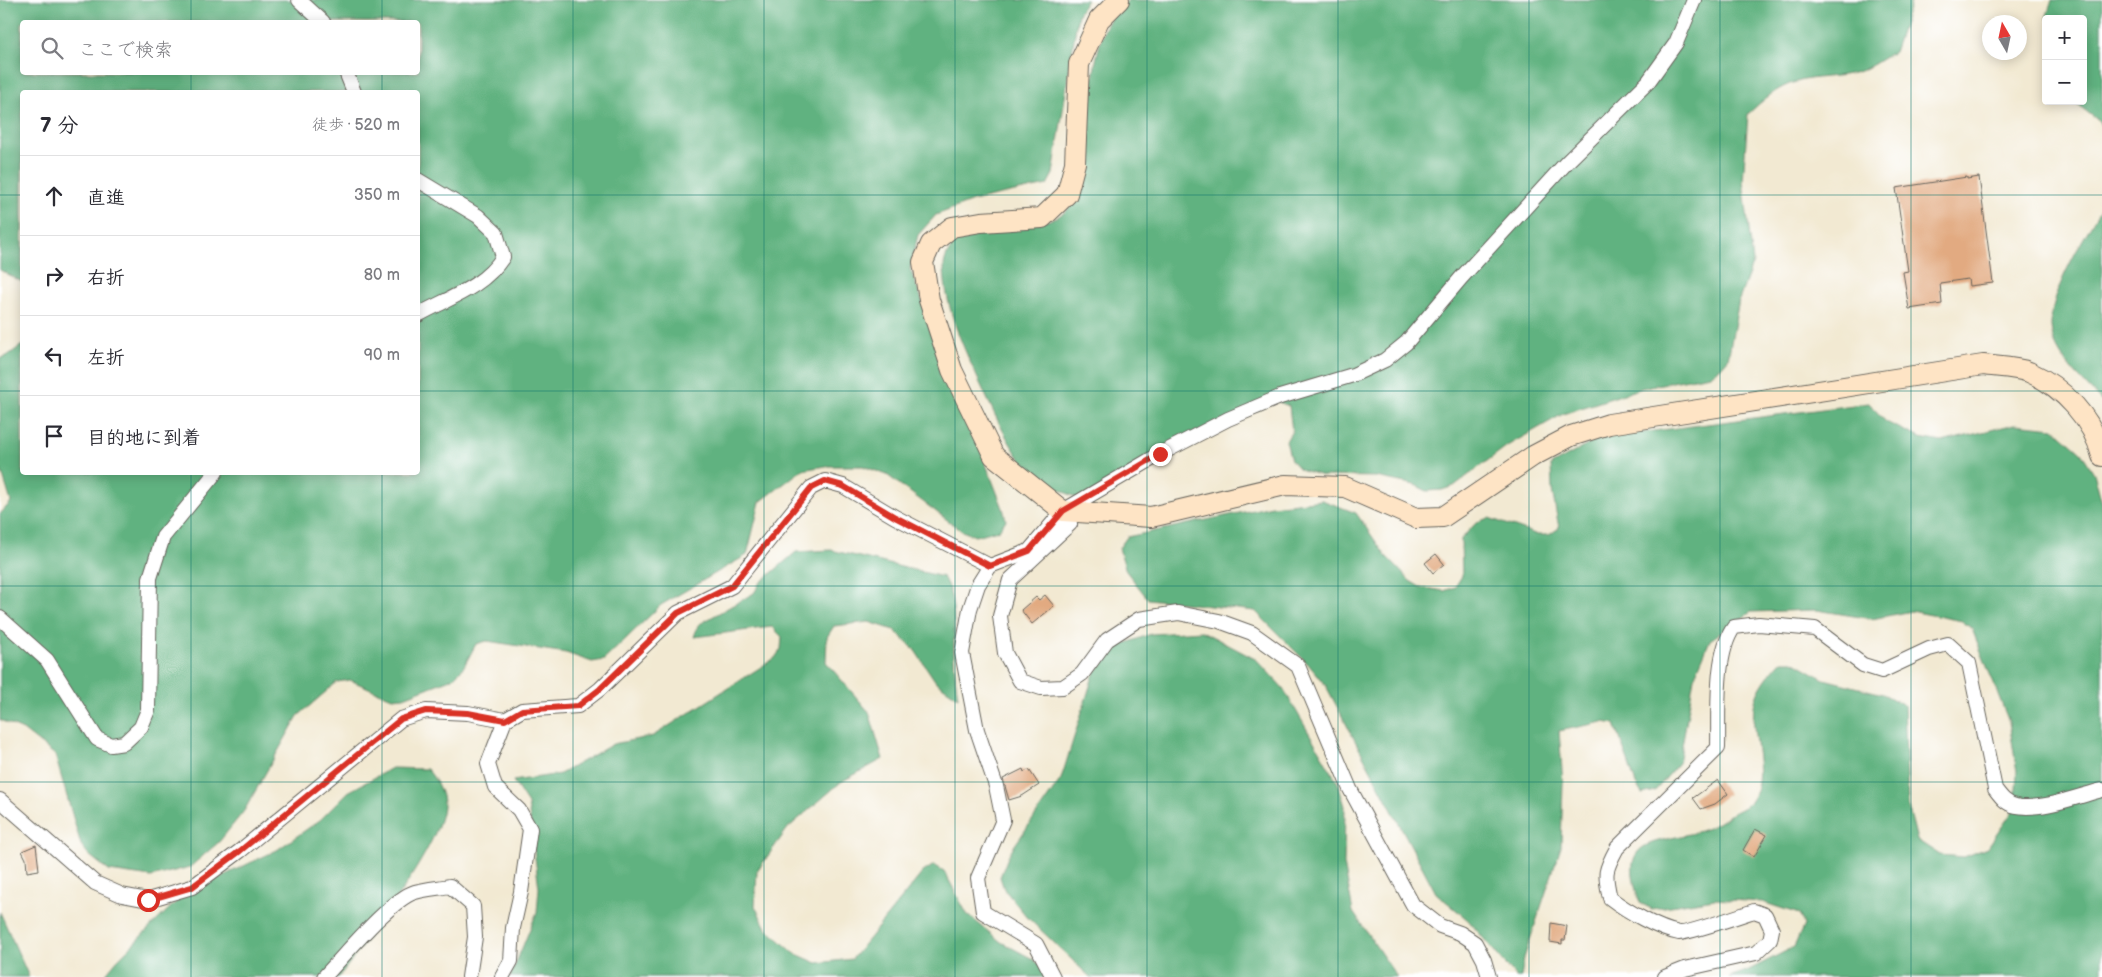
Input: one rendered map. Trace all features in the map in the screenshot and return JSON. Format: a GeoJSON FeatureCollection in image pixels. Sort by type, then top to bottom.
{"type":"FeatureCollection","features":[{"type":"Feature","properties":{"kind":"street"},"geometry":{"type":"LineString","coordinates":[[299,0],[320,20]]}},
{"type":"Feature","properties":{"kind":"street"},"geometry":{"type":"LineString","coordinates":[[1119,0],[1099,20],[1079,64],[1075,163],[1066,194],[1042,218],[981,222],[952,227],[931,244],[923,262],[929,300],[952,370],[994,456],[1063,511],[1070,524],[1010,580],[1000,616],[1005,653],[1020,681],[1041,688],[1063,687],[1082,674],[1107,640],[1139,619],[1178,613],[1219,621],[1252,633],[1298,666],[1350,789],[1413,905],[1440,926],[1460,933],[1475,943],[1484,960],[1489,977]]}},
{"type":"Feature","properties":{"kind":"street"},"geometry":{"type":"LineString","coordinates":[[1053,977],[1036,944],[983,912],[978,878],[1003,820],[996,786],[977,730],[962,653],[970,609],[978,585],[990,566],[1029,551],[1063,511],[1160,454],[1228,419],[1280,398],[1353,375],[1385,360],[1406,343],[1461,278],[1567,162],[1648,82],[1676,43],[1694,0]]}},
{"type":"Feature","properties":{"kind":"street"},"geometry":{"type":"LineString","coordinates":[[347,75],[353,90]]}},
{"type":"Feature","properties":{"kind":"street"},"geometry":{"type":"LineString","coordinates":[[420,181],[478,216],[496,233],[503,257],[494,270],[473,287],[420,314]]}},
{"type":"Feature","properties":{"kind":"street"},"geometry":{"type":"LineString","coordinates":[[1063,511],[1151,517],[1285,485],[1345,487],[1416,518],[1442,517],[1533,456],[1571,436],[1609,424],[1983,365],[2027,371],[2058,389],[2080,411],[2099,443],[2102,456]]}},
{"type":"Feature","properties":{"kind":"street"},"geometry":{"type":"LineString","coordinates":[[0,618],[47,660],[97,739],[111,746],[124,743],[141,727],[148,710],[150,578],[164,537],[214,475]]}},
{"type":"Feature","properties":{"kind":"street"},"geometry":{"type":"LineString","coordinates":[[502,977],[511,961],[513,928],[530,830],[519,810],[495,787],[488,764],[505,720],[522,710],[578,706],[600,689],[678,613],[732,586],[811,488],[825,481],[843,486],[895,517],[990,566]]}},
{"type":"Feature","properties":{"kind":"street"},"geometry":{"type":"LineString","coordinates":[[1665,977],[1685,968],[1756,953],[1770,940],[1772,930],[1765,916],[1754,911],[1681,933],[1652,923],[1626,910],[1610,898],[1605,878],[1607,866],[1617,848],[1718,748],[1717,698],[1727,637],[1734,627],[1759,624],[1815,629],[1863,665],[1882,671],[1929,648],[1948,644],[1969,663],[1995,789],[2004,801],[2016,806],[2038,806],[2102,790]]}},
{"type":"Feature","properties":{"kind":"street"},"geometry":{"type":"LineString","coordinates":[[0,800],[95,883],[122,895],[148,900],[192,887],[240,851],[401,719],[426,711],[468,713],[505,720]]}},
{"type":"Feature","properties":{"kind":"street"},"geometry":{"type":"LineString","coordinates":[[324,977],[379,918],[402,900],[414,892],[450,886],[473,906],[475,937],[469,977]]}},
{"type":"Feature","properties":{"kind":"green space"},"geometry":{"type":"Polygon","coordinates":[[[0,0],[1087,0],[1078,14],[1053,174],[1047,185],[973,201],[936,215],[918,235],[910,269],[1003,508],[1006,520],[999,530],[975,536],[962,531],[887,475],[863,466],[825,466],[802,470],[760,502],[747,555],[661,605],[604,660],[592,662],[566,653],[487,641],[476,644],[463,668],[453,678],[404,697],[392,698],[350,680],[337,682],[298,716],[244,811],[219,842],[190,867],[151,877],[109,871],[89,855],[81,845],[55,755],[23,730],[0,720],[0,514],[11,502],[0,466],[0,358],[7,356],[20,346],[20,475],[420,475],[420,90],[20,90],[20,281],[0,270],[0,0]]]}},
{"type":"Feature","properties":{"kind":"green space"},"geometry":{"type":"Polygon","coordinates":[[[1128,0],[1912,0],[1894,52],[1857,72],[1789,84],[1770,95],[1748,114],[1743,181],[1753,262],[1739,300],[1728,359],[1710,375],[1645,387],[1563,414],[1507,446],[1454,486],[1442,490],[1427,491],[1415,485],[1376,477],[1323,476],[1299,469],[1291,460],[1286,441],[1292,431],[1289,406],[1276,401],[1079,499],[1036,476],[1025,465],[1008,440],[958,333],[948,301],[944,264],[947,254],[953,245],[968,234],[983,229],[1051,220],[1064,212],[1075,200],[1084,173],[1093,80],[1099,46],[1110,19],[1128,0]]]}},
{"type":"Feature","properties":{"kind":"green space"},"geometry":{"type":"Polygon","coordinates":[[[2052,0],[2102,0],[2102,128],[2099,121],[2078,105],[2087,105],[2087,15],[2047,15],[2052,0]]]}},
{"type":"Feature","properties":{"kind":"green space"},"geometry":{"type":"Polygon","coordinates":[[[2102,206],[2102,402],[2073,371],[2060,353],[2052,334],[2051,319],[2054,303],[2068,268],[2102,206]]]}},
{"type":"Feature","properties":{"kind":"green space"},"geometry":{"type":"Polygon","coordinates":[[[1869,403],[1886,422],[1920,438],[1942,442],[2015,424],[2054,428],[2081,452],[2094,473],[2102,503],[2102,977],[1729,977],[1747,971],[1794,947],[1804,925],[1799,914],[1762,902],[1714,899],[1652,909],[1640,903],[1634,880],[1633,863],[1638,852],[1647,845],[1711,827],[1750,802],[1758,781],[1759,769],[1753,717],[1754,706],[1761,687],[1781,661],[1793,661],[1824,679],[1883,694],[1904,705],[1908,805],[1917,840],[1940,855],[1964,857],[1987,848],[2015,808],[2017,772],[2009,722],[1972,629],[1962,621],[1911,611],[1872,619],[1817,610],[1751,612],[1710,640],[1694,678],[1679,763],[1655,791],[1642,794],[1636,784],[1615,724],[1603,722],[1559,731],[1563,783],[1561,847],[1524,958],[1521,977],[1516,977],[1468,920],[1436,893],[1326,686],[1309,665],[1255,611],[1148,599],[1126,571],[1119,548],[1127,537],[1272,506],[1322,500],[1356,513],[1385,555],[1410,581],[1420,587],[1444,591],[1455,587],[1462,576],[1461,539],[1477,522],[1489,518],[1538,535],[1549,535],[1559,528],[1552,490],[1551,465],[1600,438],[1869,403]]]}},
{"type":"Feature","properties":{"kind":"green space"},"geometry":{"type":"Polygon","coordinates":[[[831,550],[943,577],[948,586],[953,606],[954,667],[958,697],[936,682],[914,649],[894,630],[869,622],[834,626],[827,637],[826,662],[869,712],[883,759],[841,782],[788,828],[757,871],[755,906],[766,928],[794,953],[817,963],[852,959],[923,872],[934,865],[944,871],[967,914],[1001,942],[1033,959],[1052,977],[510,977],[537,912],[539,888],[528,804],[513,781],[560,774],[613,744],[653,736],[775,658],[781,649],[782,637],[772,627],[694,637],[698,625],[754,593],[760,583],[796,552],[831,550]]]}},
{"type":"Feature","properties":{"kind":"green space"},"geometry":{"type":"Polygon","coordinates":[[[1202,631],[1257,660],[1283,688],[1338,783],[1345,806],[1344,864],[1353,912],[1397,977],[1090,977],[1027,917],[1004,889],[1000,877],[1010,852],[1061,779],[1094,673],[1118,646],[1151,634],[1202,631]]]}},
{"type":"Feature","properties":{"kind":"green space"},"geometry":{"type":"Polygon","coordinates":[[[392,768],[427,769],[436,781],[442,795],[443,804],[440,821],[417,867],[401,892],[339,977],[103,977],[118,959],[183,895],[277,850],[320,820],[348,792],[392,768]]]}},
{"type":"Feature","properties":{"kind":"green space"},"geometry":{"type":"Polygon","coordinates":[[[0,912],[29,977],[0,977],[0,912]]]}},
{"type":"Feature","properties":{"kind":"building"},"geometry":{"type":"Polygon","coordinates":[[[1967,177],[1967,179],[1979,177],[1993,283],[1969,286],[1968,279],[1940,283],[1942,304],[1909,309],[1903,272],[1908,271],[1896,188],[1967,177]]]}},
{"type":"Feature","properties":{"kind":"building"},"geometry":{"type":"Polygon","coordinates":[[[1436,554],[1444,564],[1433,573],[1425,563],[1436,554]]]}},
{"type":"Feature","properties":{"kind":"building"},"geometry":{"type":"Polygon","coordinates":[[[1045,595],[1054,606],[1032,624],[1021,610],[1036,597],[1039,600],[1045,595]]]}},
{"type":"Feature","properties":{"kind":"building"},"geometry":{"type":"Polygon","coordinates":[[[1023,769],[1024,772],[1030,771],[1039,785],[1022,796],[1009,800],[1003,779],[1023,769]]]}},
{"type":"Feature","properties":{"kind":"building"},"geometry":{"type":"Polygon","coordinates":[[[1718,780],[1728,794],[1715,804],[1701,809],[1693,798],[1718,780]]]}},
{"type":"Feature","properties":{"kind":"building"},"geometry":{"type":"Polygon","coordinates":[[[1755,829],[1767,835],[1754,857],[1743,850],[1755,829]]]}},
{"type":"Feature","properties":{"kind":"building"},"geometry":{"type":"Polygon","coordinates":[[[36,845],[39,870],[27,872],[26,859],[22,851],[36,845]]]}},
{"type":"Feature","properties":{"kind":"building"},"geometry":{"type":"Polygon","coordinates":[[[1551,923],[1567,926],[1565,940],[1562,940],[1562,944],[1550,942],[1551,923]]]}},
{"type":"Feature","properties":{"kind":"route"},"geometry":{"type":"LineString","coordinates":[[148,900],[192,887],[240,851],[401,719],[426,711],[468,713],[505,720],[522,710],[578,706],[600,689],[678,613],[732,586],[811,488],[825,481],[843,486],[895,517],[990,566],[1029,551],[1063,511],[1160,454]]}}]}
